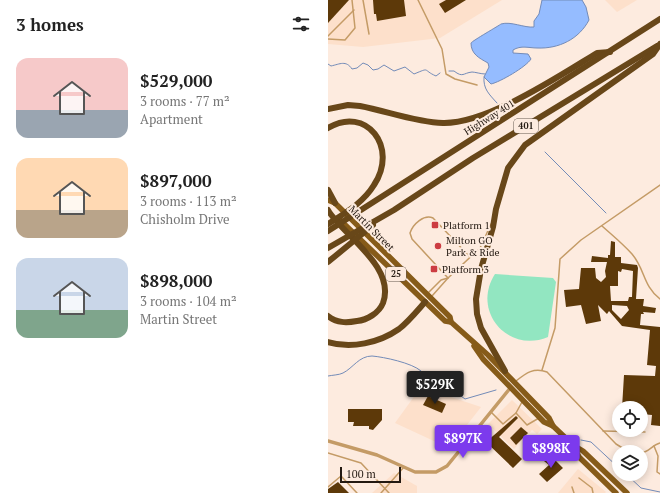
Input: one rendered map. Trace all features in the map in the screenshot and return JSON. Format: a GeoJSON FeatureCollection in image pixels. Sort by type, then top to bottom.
{"type":"FeatureCollection","features":[{"type":"Feature","properties":{"kind":"highway","name":"Highway 401"},"geometry":{"type":"LineString","coordinates":[[328,231],[611,52],[660,19]]}},
{"type":"Feature","properties":{"kind":"highway"},"geometry":{"type":"LineString","coordinates":[[505,372],[481,328],[477,314],[476,299],[481,269],[508,168],[525,145],[653,54],[660,44]]}},
{"type":"Feature","properties":{"kind":"highway","name":"401"},"geometry":{"type":"LineString","coordinates":[[328,248],[394,210],[472,158],[660,44]]}},
{"type":"Feature","properties":{"kind":"highway"},"geometry":{"type":"LineString","coordinates":[[328,109],[348,105],[360,106],[430,122],[458,122],[495,110],[597,52],[611,52]]}},
{"type":"Feature","properties":{"kind":"highway"},"geometry":{"type":"LineString","coordinates":[[328,128],[344,122],[364,125],[379,139],[383,149],[384,161],[381,172],[367,195],[358,204],[328,224]]}},
{"type":"Feature","properties":{"kind":"highway"},"geometry":{"type":"LineString","coordinates":[[328,190],[335,203]]}},
{"type":"Feature","properties":{"kind":"highway"},"geometry":{"type":"LineString","coordinates":[[328,209],[364,248],[384,280],[385,294],[382,306],[370,317],[361,321],[342,322],[333,320],[328,316]]}},
{"type":"Feature","properties":{"kind":"highway"},"geometry":{"type":"LineString","coordinates":[[328,262],[394,210]]}},
{"type":"Feature","properties":{"kind":"highway"},"geometry":{"type":"LineString","coordinates":[[328,342],[346,345],[380,339],[399,328],[426,298]]}},
{"type":"Feature","properties":{"kind":"main road","name":"Martin Street"},"geometry":{"type":"LineString","coordinates":[[328,200],[335,203],[426,298],[445,321],[450,322],[488,354],[549,418],[553,426]]}},
{"type":"Feature","properties":{"kind":"main road","name":"Martin Street"},"geometry":{"type":"LineString","coordinates":[[364,248],[426,298]]}},
{"type":"Feature","properties":{"kind":"main road","name":"Martin Street"},"geometry":{"type":"LineString","coordinates":[[472,342],[483,359],[540,418],[553,426],[573,445],[583,451],[618,491],[627,493]]}},
{"type":"Feature","properties":{"kind":"street"},"geometry":{"type":"LineString","coordinates":[[328,440],[377,455],[423,474],[442,470],[447,466],[515,382]]}},
{"type":"Feature","properties":{"kind":"lane"},"geometry":{"type":"LineString","coordinates":[[328,39],[345,40],[355,28],[352,0]]}},
{"type":"Feature","properties":{"kind":"lane"},"geometry":{"type":"LineString","coordinates":[[363,0],[369,34]]}},
{"type":"Feature","properties":{"kind":"lane"},"geometry":{"type":"LineString","coordinates":[[418,0],[442,48],[446,74],[455,79],[477,85]]}},
{"type":"Feature","properties":{"kind":"lane"},"geometry":{"type":"LineString","coordinates":[[328,36],[354,10]]}},
{"type":"Feature","properties":{"kind":"lane"},"geometry":{"type":"LineString","coordinates":[[542,370],[555,328],[560,259],[581,240],[660,185]]}},
{"type":"Feature","properties":{"kind":"lane"},"geometry":{"type":"LineString","coordinates":[[426,298],[445,283],[448,278],[480,248],[486,237],[496,209]]}},
{"type":"Feature","properties":{"kind":"lane"},"geometry":{"type":"LineString","coordinates":[[448,278],[412,239],[410,233],[412,228],[422,218],[430,217],[450,235],[470,257]]}},
{"type":"Feature","properties":{"kind":"lane"},"geometry":{"type":"LineString","coordinates":[[602,226],[632,254],[640,268],[646,284],[660,299]]}},
{"type":"Feature","properties":{"kind":"lane"},"geometry":{"type":"LineString","coordinates":[[426,298],[441,280],[448,278]]}},
{"type":"Feature","properties":{"kind":"lane"},"geometry":{"type":"LineString","coordinates":[[515,382],[532,371],[542,370],[551,376],[618,445]]}},
{"type":"Feature","properties":{"kind":"lane"},"geometry":{"type":"LineString","coordinates":[[491,412],[503,424],[516,413],[523,400]]}},
{"type":"Feature","properties":{"kind":"lane"},"geometry":{"type":"LineString","coordinates":[[516,413],[527,425],[540,418]]}},
{"type":"Feature","properties":{"kind":"lane"},"geometry":{"type":"LineString","coordinates":[[604,431],[612,431]]}},
{"type":"Feature","properties":{"kind":"lane"},"geometry":{"type":"LineString","coordinates":[[648,450],[660,443]]}},
{"type":"Feature","properties":{"kind":"lane"},"geometry":{"type":"LineString","coordinates":[[654,446],[658,456],[657,472],[660,474]]}},
{"type":"Feature","properties":{"kind":"lane"},"geometry":{"type":"LineString","coordinates":[[328,453],[361,463],[389,493]]}},
{"type":"Feature","properties":{"kind":"lane"},"geometry":{"type":"LineString","coordinates":[[381,493],[404,467]]}},
{"type":"Feature","properties":{"kind":"lane"},"geometry":{"type":"LineString","coordinates":[[328,487],[341,476],[357,493]]}},
{"type":"Feature","properties":{"kind":"lane"},"geometry":{"type":"LineString","coordinates":[[579,478],[592,488],[593,493]]}},
{"type":"Feature","properties":{"kind":"lane"},"geometry":{"type":"LineString","coordinates":[[572,487],[574,493]]}},
{"type":"Feature","properties":{"kind":"shaded area"},"geometry":{"type":"Polygon","coordinates":[[[328,0],[502,0],[440,38],[363,47],[328,44],[328,0]]]}},
{"type":"Feature","properties":{"kind":"shaded area"},"geometry":{"type":"Polygon","coordinates":[[[605,0],[637,0],[617,12],[605,0]]]}},
{"type":"Feature","properties":{"kind":"shaded area"},"geometry":{"type":"Polygon","coordinates":[[[421,387],[481,407],[449,448],[395,423],[421,387]]]}},
{"type":"Feature","properties":{"kind":"shaded area"},"geometry":{"type":"Polygon","coordinates":[[[512,400],[542,429],[537,434],[532,430],[514,449],[488,424],[512,400]]]}},
{"type":"Feature","properties":{"kind":"shaded area"},"geometry":{"type":"Polygon","coordinates":[[[578,469],[606,492],[558,493],[578,469]]]}},
{"type":"Feature","properties":{"kind":"shaded area"},"geometry":{"type":"Polygon","coordinates":[[[394,473],[417,486],[417,493],[372,493],[394,473]]]}},
{"type":"Feature","properties":{"kind":"green space"},"geometry":{"type":"Polygon","coordinates":[[[495,274],[553,278],[556,282],[548,337],[533,341],[519,340],[507,334],[498,326],[491,315],[488,302],[489,288],[495,274]]]}},
{"type":"Feature","properties":{"kind":"water"},"geometry":{"type":"Polygon","coordinates":[[[542,0],[582,0],[586,7],[589,20],[580,33],[568,42],[545,48],[516,48],[513,50],[513,53],[528,54],[531,59],[512,74],[491,84],[484,77],[489,67],[488,63],[474,53],[471,43],[501,24],[509,23],[526,27],[534,27],[534,21],[539,14],[542,0]]]}},
{"type":"Feature","properties":{"kind":"building"},"geometry":{"type":"Polygon","coordinates":[[[328,0],[349,0],[328,23],[328,0]]]}},
{"type":"Feature","properties":{"kind":"building"},"geometry":{"type":"Polygon","coordinates":[[[373,0],[404,0],[406,16],[377,21],[376,14],[374,14],[373,0]]]}},
{"type":"Feature","properties":{"kind":"building"},"geometry":{"type":"Polygon","coordinates":[[[446,0],[466,0],[445,13],[439,4],[446,0]]]}},
{"type":"Feature","properties":{"kind":"building"},"geometry":{"type":"Polygon","coordinates":[[[611,241],[615,242],[615,257],[621,257],[621,263],[637,265],[636,299],[644,299],[643,306],[656,308],[655,313],[643,312],[644,314],[641,314],[640,325],[660,327],[660,426],[651,425],[652,415],[648,415],[648,401],[622,401],[624,375],[655,376],[656,366],[647,365],[650,330],[622,326],[609,311],[607,314],[598,305],[601,321],[586,324],[581,305],[566,307],[564,290],[579,289],[581,268],[595,268],[596,278],[601,282],[606,277],[605,271],[607,262],[591,262],[592,256],[608,258],[608,255],[610,255],[611,241]],[[622,269],[621,272],[618,271],[618,286],[610,286],[611,301],[628,301],[629,297],[632,297],[633,271],[622,269]],[[612,305],[612,310],[621,319],[629,310],[627,306],[612,305]]]}},
{"type":"Feature","properties":{"kind":"building"},"geometry":{"type":"Polygon","coordinates":[[[428,396],[446,404],[442,413],[423,405],[428,396]]]}},
{"type":"Feature","properties":{"kind":"building"},"geometry":{"type":"Polygon","coordinates":[[[348,409],[382,409],[382,420],[373,430],[369,429],[369,426],[353,426],[354,422],[348,422],[348,409]]]}},
{"type":"Feature","properties":{"kind":"building"},"geometry":{"type":"Polygon","coordinates":[[[516,416],[518,418],[499,437],[522,459],[513,468],[486,442],[516,416]]]}},
{"type":"Feature","properties":{"kind":"building"},"geometry":{"type":"Polygon","coordinates":[[[521,427],[528,433],[516,445],[510,438],[521,427]]]}},
{"type":"Feature","properties":{"kind":"building"},"geometry":{"type":"Polygon","coordinates":[[[550,455],[563,468],[547,482],[539,474],[549,465],[544,461],[550,455]]]}},
{"type":"Feature","properties":{"kind":"building"},"geometry":{"type":"Polygon","coordinates":[[[338,482],[349,493],[328,493],[328,489],[338,482]]]}},
{"type":"Feature","properties":{"kind":"waterway"},"geometry":{"type":"LineString","coordinates":[[328,64],[331,66],[347,64],[352,69],[357,68],[363,63],[368,65],[373,70],[384,65],[394,71],[405,67],[414,74],[425,70],[436,76],[440,73]]}},
{"type":"Feature","properties":{"kind":"waterway"},"geometry":{"type":"LineString","coordinates":[[449,71],[454,71],[461,75],[472,72],[485,74]]}},
{"type":"Feature","properties":{"kind":"waterway"},"geometry":{"type":"LineString","coordinates":[[484,77],[484,85],[489,94],[497,103]]}},
{"type":"Feature","properties":{"kind":"waterway"},"geometry":{"type":"LineString","coordinates":[[545,152],[606,213]]}},
{"type":"Feature","properties":{"kind":"waterway"},"geometry":{"type":"LineString","coordinates":[[328,376],[343,373],[363,358],[372,356],[411,365],[437,384],[449,389],[450,393],[457,393],[465,399],[496,390]]}},
{"type":"Feature","properties":{"kind":"waterway"},"geometry":{"type":"LineString","coordinates":[[581,440],[591,442],[612,462]]}},
{"type":"Feature","properties":{"kind":"waterway"},"geometry":{"type":"LineString","coordinates":[[634,481],[641,488],[660,492]]}},
{"type":"Feature","properties":{"kind":"place","name":"Platform 1"},"geometry":{"type":"Point","coordinates":[435,225]}},
{"type":"Feature","properties":{"kind":"place","name":"Milton GO Park & Ride"},"geometry":{"type":"Point","coordinates":[438,246]}},
{"type":"Feature","properties":{"kind":"place","name":"Platform 3"},"geometry":{"type":"Point","coordinates":[434,269]}}]}
